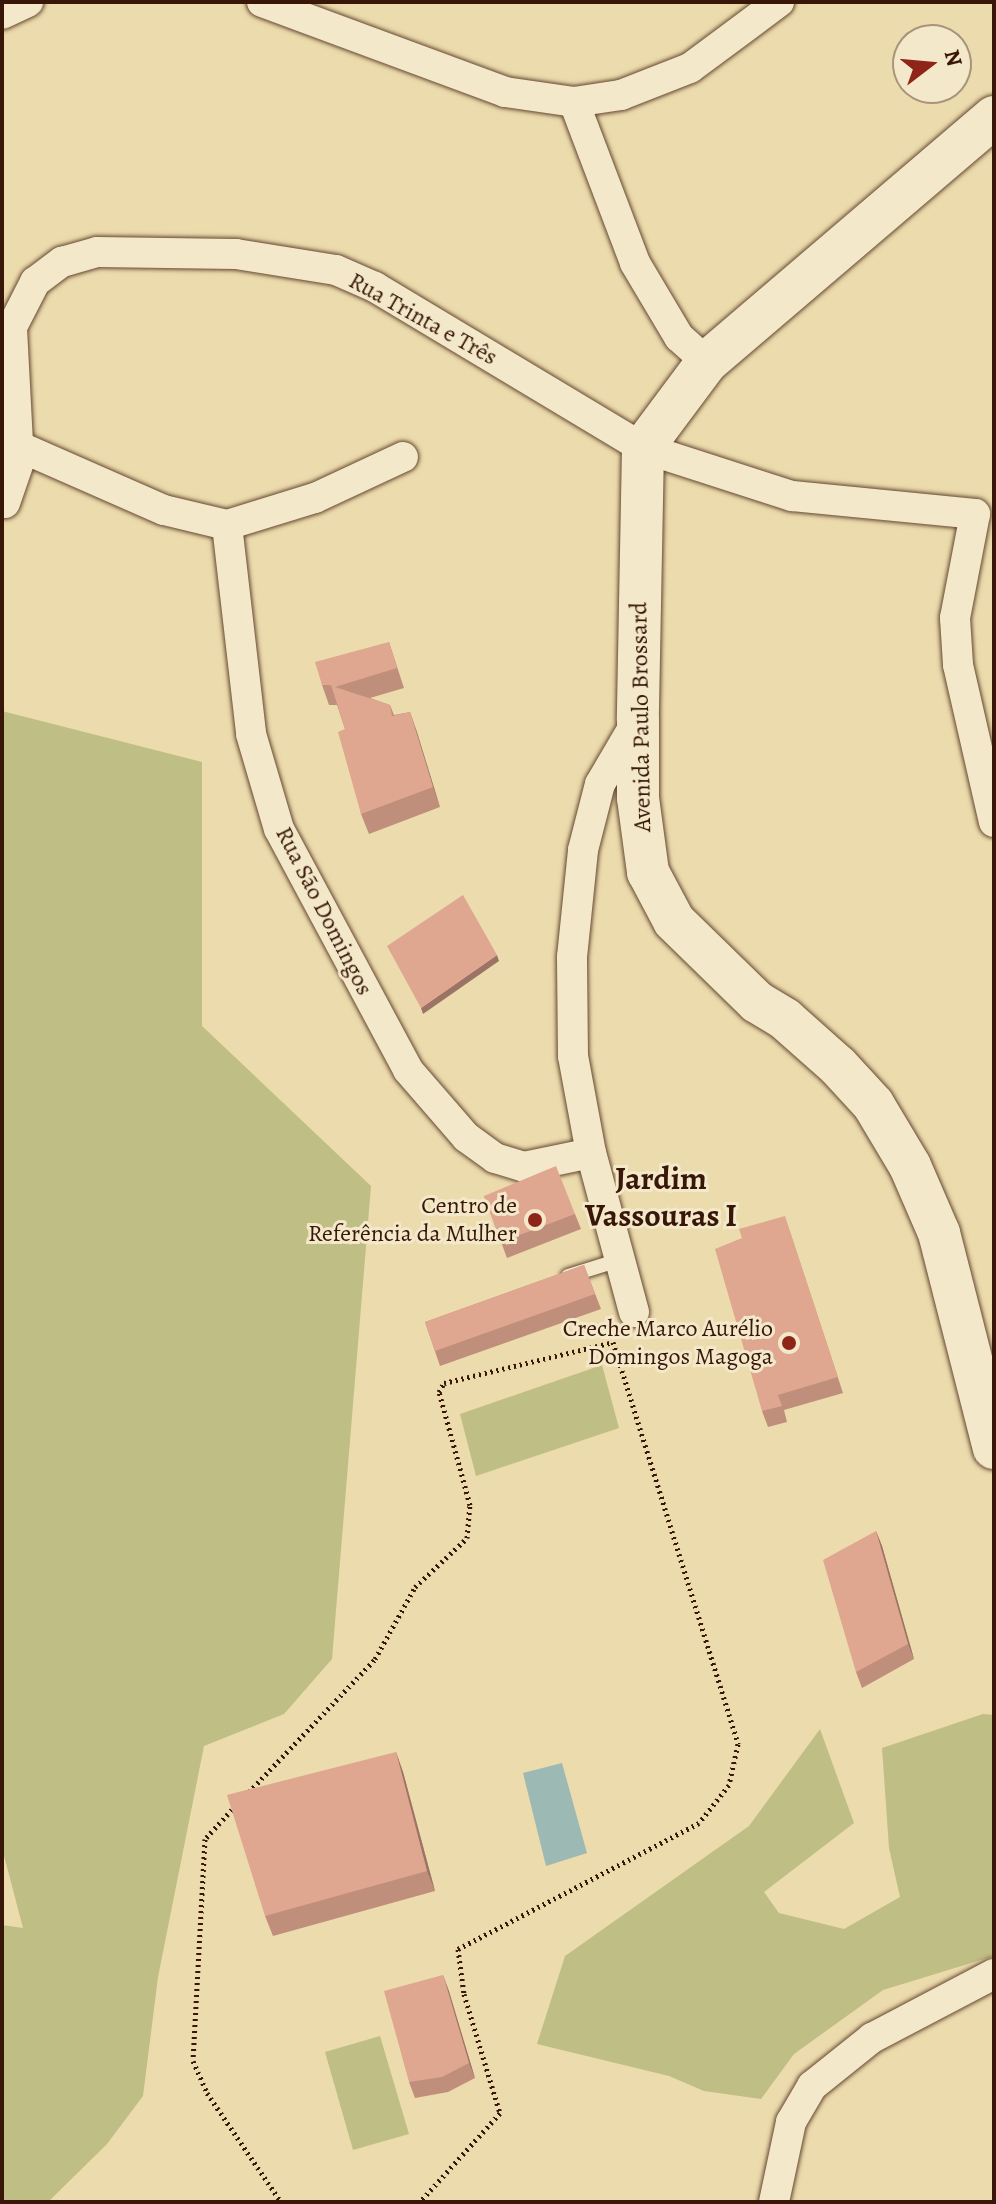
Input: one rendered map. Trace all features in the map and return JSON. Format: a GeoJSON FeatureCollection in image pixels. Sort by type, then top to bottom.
{"type":"FeatureCollection","features":[{"type":"Feature","properties":{"kind":"main road"},"geometry":{"type":"LineString","coordinates":[[643,448],[707,362],[994,117]]}},
{"type":"Feature","properties":{"kind":"main road","name":"Avenida Paulo Brossard"},"geometry":{"type":"LineString","coordinates":[[643,448],[638,798],[648,872],[674,921],[757,1002],[785,1019],[838,1066],[888,1129],[939,1233],[994,1448]]}},
{"type":"Feature","properties":{"kind":"street"},"geometry":{"type":"LineString","coordinates":[[2,14],[28,2]]}},
{"type":"Feature","properties":{"kind":"street"},"geometry":{"type":"LineString","coordinates":[[262,2],[505,92],[574,102],[621,95],[670,78],[779,2]]}},
{"type":"Feature","properties":{"kind":"street"},"geometry":{"type":"LineString","coordinates":[[574,102],[635,263],[679,337],[707,362]]}},
{"type":"Feature","properties":{"kind":"street","name":"Rua Trinta e Três"},"geometry":{"type":"LineString","coordinates":[[5,503],[19,462],[12,327],[35,282],[62,262],[97,252],[236,254],[336,270],[375,287],[643,448],[792,496],[985,505]]}},
{"type":"Feature","properties":{"kind":"street"},"geometry":{"type":"LineString","coordinates":[[18,446],[164,510],[227,525],[315,498],[403,457]]}},
{"type":"Feature","properties":{"kind":"street"},"geometry":{"type":"LineString","coordinates":[[985,505],[955,618],[958,665],[985,752],[994,822]]}},
{"type":"Feature","properties":{"kind":"street","name":"Rua São Domingos"},"geometry":{"type":"LineString","coordinates":[[227,525],[251,734],[279,829],[408,1070],[466,1137],[495,1158],[524,1167],[591,1153]]}},
{"type":"Feature","properties":{"kind":"street"},"geometry":{"type":"LineString","coordinates":[[634,1312],[591,1153],[573,1056],[572,957],[583,850],[600,784],[638,720]]}},
{"type":"Feature","properties":{"kind":"street"},"geometry":{"type":"LineString","coordinates":[[774,2202],[791,2122],[812,2086],[872,2038],[994,1974]]}},
{"type":"Feature","properties":{"kind":"lane"},"geometry":{"type":"LineString","coordinates":[[546,1283],[619,1260]]}},
{"type":"Feature","properties":{"kind":"path"},"geometry":{"type":"LineString","coordinates":[[281,2202],[207,2093],[193,2061],[205,1839],[375,1659],[415,1587],[467,1538],[470,1505],[439,1392],[444,1383],[613,1342],[738,1744],[729,1785],[699,1823],[458,1949],[464,1994],[500,2113],[420,2202]]}},
{"type":"Feature","properties":{"kind":"shaded area"},"geometry":{"type":"Polygon","coordinates":[[[2,711],[202,762],[202,1026],[371,1186],[332,1659],[284,1714],[204,1746],[158,1977],[143,2096],[107,2144],[48,2202],[2,2202],[2,1925],[23,1928],[2,1848],[2,711]]]}},
{"type":"Feature","properties":{"kind":"shaded area"},"geometry":{"type":"Polygon","coordinates":[[[602,1365],[619,1428],[476,1476],[460,1414],[602,1365]]]}},
{"type":"Feature","properties":{"kind":"shaded area"},"geometry":{"type":"Polygon","coordinates":[[[983,1714],[994,1715],[994,1956],[883,1990],[794,2054],[761,2099],[704,2091],[669,2076],[537,2044],[565,1956],[749,1826],[820,1729],[854,1823],[764,1892],[779,1913],[844,1929],[900,1897],[889,1848],[882,1748],[983,1714]]]}},
{"type":"Feature","properties":{"kind":"shaded area"},"geometry":{"type":"Polygon","coordinates":[[[380,2036],[409,2134],[353,2150],[325,2052],[380,2036]]]}},
{"type":"Feature","properties":{"kind":"water"},"geometry":{"type":"Polygon","coordinates":[[[562,1763],[587,1853],[546,1866],[523,1773],[562,1763]]]}},
{"type":"Feature","properties":{"kind":"building"},"geometry":{"type":"Polygon","coordinates":[[[389,642],[397,668],[335,687],[390,705],[392,716],[410,712],[433,787],[361,814],[338,732],[345,729],[331,685],[322,685],[315,662],[389,642]]]}},
{"type":"Feature","properties":{"kind":"building"},"geometry":{"type":"Polygon","coordinates":[[[463,895],[497,955],[421,1008],[387,946],[463,895]]]}},
{"type":"Feature","properties":{"kind":"building","name":"Centro de Referência da Mulher"},"geometry":{"type":"Polygon","coordinates":[[[556,1166],[575,1214],[501,1242],[484,1196],[556,1166]]]}},
{"type":"Feature","properties":{"kind":"building"},"geometry":{"type":"Polygon","coordinates":[[[785,1216],[838,1377],[778,1395],[782,1406],[762,1411],[715,1249],[742,1238],[739,1229],[785,1216]]]}},
{"type":"Feature","properties":{"kind":"building"},"geometry":{"type":"Polygon","coordinates":[[[584,1265],[595,1294],[435,1351],[425,1322],[584,1265]]]}},
{"type":"Feature","properties":{"kind":"building"},"geometry":{"type":"Polygon","coordinates":[[[876,1531],[908,1644],[856,1672],[823,1560],[876,1531]]]}},
{"type":"Feature","properties":{"kind":"building"},"geometry":{"type":"Polygon","coordinates":[[[396,1752],[427,1871],[265,1916],[227,1795],[396,1752]]]}},
{"type":"Feature","properties":{"kind":"building"},"geometry":{"type":"Polygon","coordinates":[[[443,1975],[469,2063],[442,2077],[409,2082],[384,1991],[443,1975]]]}},
{"type":"Feature","properties":{"kind":"place","name":"Centro de Referência da Mulher"},"geometry":{"type":"Point","coordinates":[535,1220]}},
{"type":"Feature","properties":{"kind":"place","name":"Creche Marco Aurélio Domingos Magoga"},"geometry":{"type":"Point","coordinates":[789,1343]}},
{"type":"Feature","properties":{"kind":"district","name":"Jardim Vassouras I"},"geometry":{"type":"Point","coordinates":[661,1198]}}]}
